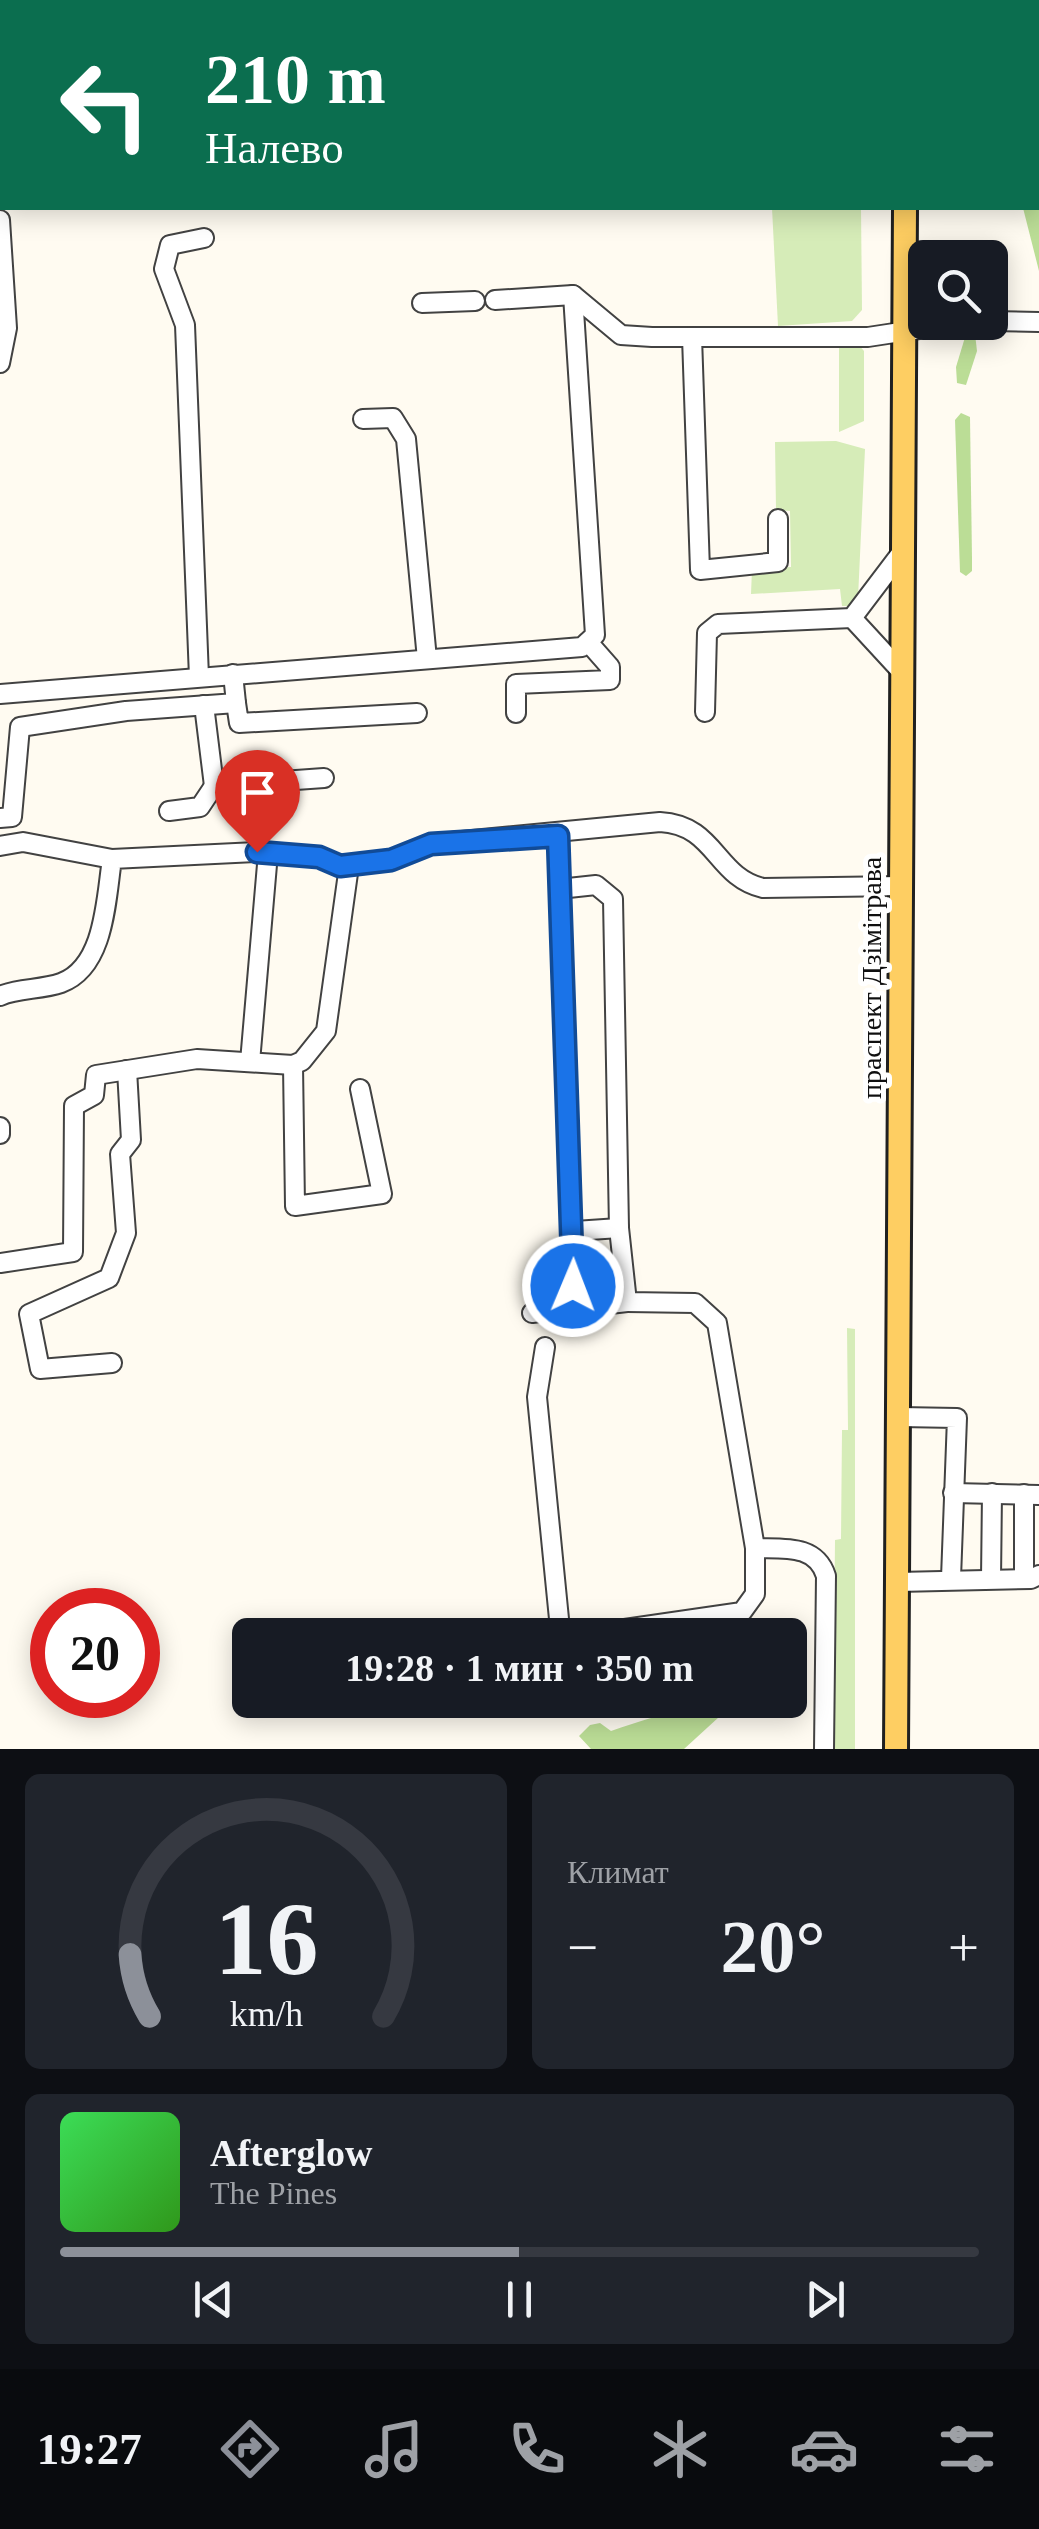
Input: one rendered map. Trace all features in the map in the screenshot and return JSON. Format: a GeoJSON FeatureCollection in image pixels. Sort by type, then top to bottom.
{"type":"FeatureCollection","features":[{"type":"Feature","properties":{"kind":"main road","name":"праспект Дзімітрава"},"geometry":{"type":"LineString","coordinates":[[896,1749],[904,210]]}},
{"type":"Feature","properties":{"kind":"street"},"geometry":{"type":"LineString","coordinates":[[0,220],[7,328],[0,363]]}},
{"type":"Feature","properties":{"kind":"street"},"geometry":{"type":"LineString","coordinates":[[199,677],[184,325],[164,269],[170,245],[204,238]]}},
{"type":"Feature","properties":{"kind":"street"},"geometry":{"type":"LineString","coordinates":[[494,300],[572,295],[622,335],[868,336],[908,329]]}},
{"type":"Feature","properties":{"kind":"street"},"geometry":{"type":"LineString","coordinates":[[0,694],[582,647],[595,635],[572,295]]}},
{"type":"Feature","properties":{"kind":"street"},"geometry":{"type":"LineString","coordinates":[[422,302],[475,301]]}},
{"type":"Feature","properties":{"kind":"street"},"geometry":{"type":"LineString","coordinates":[[1008,321],[1039,322]]}},
{"type":"Feature","properties":{"kind":"street"},"geometry":{"type":"LineString","coordinates":[[692,337],[700,570],[778,562],[778,519]]}},
{"type":"Feature","properties":{"kind":"street"},"geometry":{"type":"LineString","coordinates":[[362,419],[393,418],[406,439],[427,659]]}},
{"type":"Feature","properties":{"kind":"street"},"geometry":{"type":"LineString","coordinates":[[852,618],[902,552]]}},
{"type":"Feature","properties":{"kind":"street"},"geometry":{"type":"LineString","coordinates":[[706,712],[707,633],[718,624],[852,618],[900,669]]}},
{"type":"Feature","properties":{"kind":"street"},"geometry":{"type":"LineString","coordinates":[[516,713],[516,684],[610,680],[610,667],[588,642]]}},
{"type":"Feature","properties":{"kind":"street"},"geometry":{"type":"LineString","coordinates":[[233,674],[239,723],[417,713]]}},
{"type":"Feature","properties":{"kind":"street"},"geometry":{"type":"LineString","coordinates":[[0,818],[12,818],[20,727],[126,710],[236,703]]}},
{"type":"Feature","properties":{"kind":"street"},"geometry":{"type":"LineString","coordinates":[[169,811],[200,807],[214,786],[204,705]]}},
{"type":"Feature","properties":{"kind":"street"},"geometry":{"type":"LineString","coordinates":[[214,786],[324,778]]}},
{"type":"Feature","properties":{"kind":"street"},"geometry":{"type":"LineString","coordinates":[[0,846],[23,842],[112,859],[268,853],[319,857],[349,866],[391,860],[431,844],[678,823],[708,842],[746,884],[764,888],[901,886]]}},
{"type":"Feature","properties":{"kind":"street"},"geometry":{"type":"LineString","coordinates":[[558,836],[573,1286]]}},
{"type":"Feature","properties":{"kind":"street"},"geometry":{"type":"LineString","coordinates":[[250,1062],[268,853]]}},
{"type":"Feature","properties":{"kind":"street"},"geometry":{"type":"LineString","coordinates":[[0,996],[73,978],[89,960],[102,924],[112,859]]}},
{"type":"Feature","properties":{"kind":"street"},"geometry":{"type":"LineString","coordinates":[[0,1264],[73,1252],[74,1106],[94,1095],[96,1075],[197,1059],[293,1064],[302,1060],[326,1031],[349,866]]}},
{"type":"Feature","properties":{"kind":"street"},"geometry":{"type":"LineString","coordinates":[[559,889],[596,886],[606,890],[614,908],[619,1228],[626,1302]]}},
{"type":"Feature","properties":{"kind":"street"},"geometry":{"type":"LineString","coordinates":[[293,1064],[295,1206],[382,1194],[360,1088]]}},
{"type":"Feature","properties":{"kind":"street"},"geometry":{"type":"LineString","coordinates":[[112,1362],[40,1369],[30,1314],[110,1278],[126,1233],[120,1154],[131,1140],[127,1070]]}},
{"type":"Feature","properties":{"kind":"street"},"geometry":{"type":"LineString","coordinates":[[574,1231],[619,1228]]}},
{"type":"Feature","properties":{"kind":"street"},"geometry":{"type":"LineString","coordinates":[[532,1312],[626,1302],[695,1303],[717,1323],[755,1548],[755,1594],[742,1612],[604,1632],[560,1628],[537,1397],[545,1346]]}},
{"type":"Feature","properties":{"kind":"street"},"geometry":{"type":"LineString","coordinates":[[900,1417],[956,1418],[952,1578]]}},
{"type":"Feature","properties":{"kind":"street"},"geometry":{"type":"LineString","coordinates":[[898,1582],[1031,1577],[1032,1494],[953,1492]]}},
{"type":"Feature","properties":{"kind":"street"},"geometry":{"type":"LineString","coordinates":[[991,1579],[992,1494]]}},
{"type":"Feature","properties":{"kind":"street"},"geometry":{"type":"LineString","coordinates":[[755,1548],[810,1552],[822,1562],[826,1576],[824,1749]]}},
{"type":"Feature","properties":{"kind":"green space"},"geometry":{"type":"Polygon","coordinates":[[[772,210],[861,210],[862,310],[852,321],[778,326],[772,210]]]}},
{"type":"Feature","properties":{"kind":"green space"},"geometry":{"type":"Polygon","coordinates":[[[1024,210],[1039,210],[1039,271],[1024,210]]]}},
{"type":"Feature","properties":{"kind":"green space"},"geometry":{"type":"Polygon","coordinates":[[[964,340],[976,340],[977,351],[966,385],[957,383],[956,367],[964,340]]]}},
{"type":"Feature","properties":{"kind":"green space"},"geometry":{"type":"Polygon","coordinates":[[[839,343],[857,343],[864,351],[864,421],[839,432],[839,343]]]}},
{"type":"Feature","properties":{"kind":"green space"},"geometry":{"type":"Polygon","coordinates":[[[961,413],[970,417],[972,571],[966,576],[960,572],[955,420],[961,413]]]}},
{"type":"Feature","properties":{"kind":"green space"},"geometry":{"type":"Polygon","coordinates":[[[836,441],[865,449],[858,598],[842,606],[840,589],[751,594],[752,569],[791,567],[790,511],[776,510],[775,442],[836,441]]]}},
{"type":"Feature","properties":{"kind":"green space"},"geometry":{"type":"Polygon","coordinates":[[[847,1328],[855,1329],[855,1749],[833,1749],[835,1540],[841,1539],[842,1430],[848,1430],[847,1328]]]}},
{"type":"Feature","properties":{"kind":"green space"},"geometry":{"type":"Polygon","coordinates":[[[652,1718],[718,1718],[684,1749],[591,1749],[579,1736],[590,1725],[600,1723],[611,1731],[652,1718]]]}},
{"type":"Feature","properties":{"kind":"route"},"geometry":{"type":"LineString","coordinates":[[257,852],[319,857],[340,866],[391,860],[431,844],[558,836],[573,1286]]}}]}
